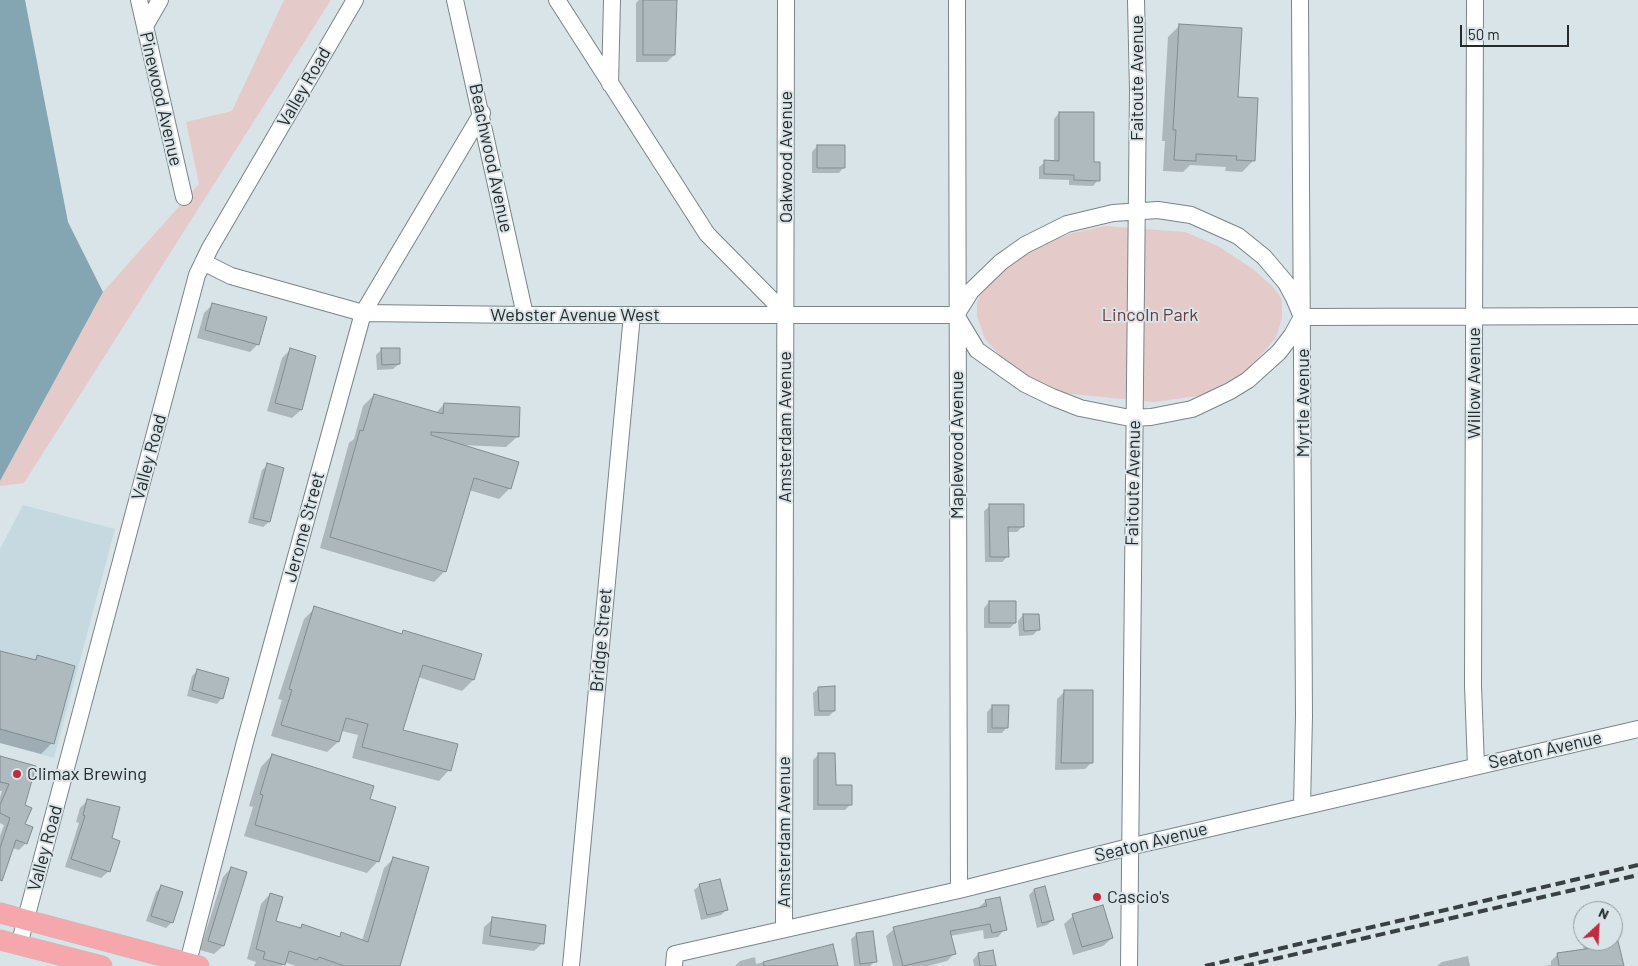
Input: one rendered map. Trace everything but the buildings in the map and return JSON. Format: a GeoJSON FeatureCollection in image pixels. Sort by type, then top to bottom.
{"type":"FeatureCollection","features":[{"type":"Feature","properties":{"kind":"main road"},"geometry":{"type":"LineString","coordinates":[[0,913],[191,965]]}},
{"type":"Feature","properties":{"kind":"main road"},"geometry":{"type":"LineString","coordinates":[[10,943],[102,966]]}},
{"type":"Feature","properties":{"kind":"street","name":"Pinewood Avenue"},"geometry":{"type":"LineString","coordinates":[[139,0],[184,197]]}},
{"type":"Feature","properties":{"kind":"street"},"geometry":{"type":"LineString","coordinates":[[145,26],[160,0]]}},
{"type":"Feature","properties":{"kind":"street","name":"Valley Road"},"geometry":{"type":"LineString","coordinates":[[10,943],[26,920],[193,289],[203,262],[355,0]]}},
{"type":"Feature","properties":{"kind":"street","name":"Beachwood Avenue"},"geometry":{"type":"LineString","coordinates":[[455,0],[482,113],[525,315]]}},
{"type":"Feature","properties":{"kind":"street"},"geometry":{"type":"LineString","coordinates":[[557,0],[706,234],[786,314]]}},
{"type":"Feature","properties":{"kind":"street"},"geometry":{"type":"LineString","coordinates":[[610,84],[612,0]]}},
{"type":"Feature","properties":{"kind":"street","name":"Oakwood Avenue"},"geometry":{"type":"LineString","coordinates":[[786,0],[786,314]]}},
{"type":"Feature","properties":{"kind":"street","name":"Maplewood Avenue"},"geometry":{"type":"LineString","coordinates":[[957,0],[956,316],[959,890]]}},
{"type":"Feature","properties":{"kind":"street","name":"Faitoute Avenue"},"geometry":{"type":"LineString","coordinates":[[1129,966],[1136,211],[1136,0]]}},
{"type":"Feature","properties":{"kind":"street","name":"Myrtle Avenue"},"geometry":{"type":"LineString","coordinates":[[1300,0],[1304,716],[1302,806]]}},
{"type":"Feature","properties":{"kind":"street","name":"Willow Avenue"},"geometry":{"type":"LineString","coordinates":[[1475,0],[1473,686],[1476,766]]}},
{"type":"Feature","properties":{"kind":"street","name":"Jerome Street"},"geometry":{"type":"LineString","coordinates":[[191,965],[245,742],[363,313],[482,113]]}},
{"type":"Feature","properties":{"kind":"street"},"geometry":{"type":"LineString","coordinates":[[1158,210],[1191,215],[1238,236],[1276,269],[1294,298],[1302,317],[1292,335],[1279,352],[1253,376],[1230,392],[1172,414],[1134,418],[1108,415],[1080,408],[1052,398],[1025,384],[977,350],[956,316],[971,291],[987,274],[1025,245],[1046,233],[1075,222],[1114,213],[1158,210]]}},
{"type":"Feature","properties":{"kind":"street","name":"Webster Avenue West"},"geometry":{"type":"LineString","coordinates":[[203,262],[231,276],[363,313],[956,316]]}},
{"type":"Feature","properties":{"kind":"street","name":"Amsterdam Avenue"},"geometry":{"type":"LineString","coordinates":[[784,929],[786,314]]}},
{"type":"Feature","properties":{"kind":"street","name":"Bridge Street"},"geometry":{"type":"LineString","coordinates":[[571,966],[632,315]]}},
{"type":"Feature","properties":{"kind":"street"},"geometry":{"type":"LineString","coordinates":[[1302,317],[1638,316]]}},
{"type":"Feature","properties":{"kind":"street","name":"Seaton Avenue"},"geometry":{"type":"LineString","coordinates":[[674,966],[675,954],[959,890],[1129,847],[1638,728]]}},
{"type":"Feature","properties":{"kind":"shaded area"},"geometry":{"type":"Polygon","coordinates":[[[23,505],[115,529],[54,758],[0,743],[0,549],[23,505]]]}},
{"type":"Feature","properties":{"kind":"green space"},"geometry":{"type":"Polygon","coordinates":[[[284,0],[331,0],[24,483],[0,486],[0,481],[103,292],[199,184],[186,122],[232,111],[284,0]]]}},
{"type":"Feature","properties":{"kind":"green space","name":"Lincoln Park"},"geometry":{"type":"Polygon","coordinates":[[[1105,226],[1185,232],[1218,246],[1253,269],[1272,286],[1282,299],[1282,318],[1276,338],[1246,371],[1204,395],[1154,402],[1062,393],[1032,380],[1006,363],[985,339],[977,316],[977,303],[984,286],[1001,267],[1037,246],[1073,233],[1105,226]]]}},
{"type":"Feature","properties":{"kind":"water"},"geometry":{"type":"Polygon","coordinates":[[[0,0],[25,0],[68,222],[103,292],[0,481],[0,0]]]}},
{"type":"Feature","properties":{"kind":"railway"},"geometry":{"type":"LineString","coordinates":[[1205,966],[1638,865]]}},
{"type":"Feature","properties":{"kind":"railway"},"geometry":{"type":"LineString","coordinates":[[1244,966],[1638,875]]}},
{"type":"Feature","properties":{"kind":"place","name":"Climax Brewing"},"geometry":{"type":"Point","coordinates":[17,774]}},
{"type":"Feature","properties":{"kind":"place","name":"Cascio's"},"geometry":{"type":"Point","coordinates":[1097,897]}}]}
